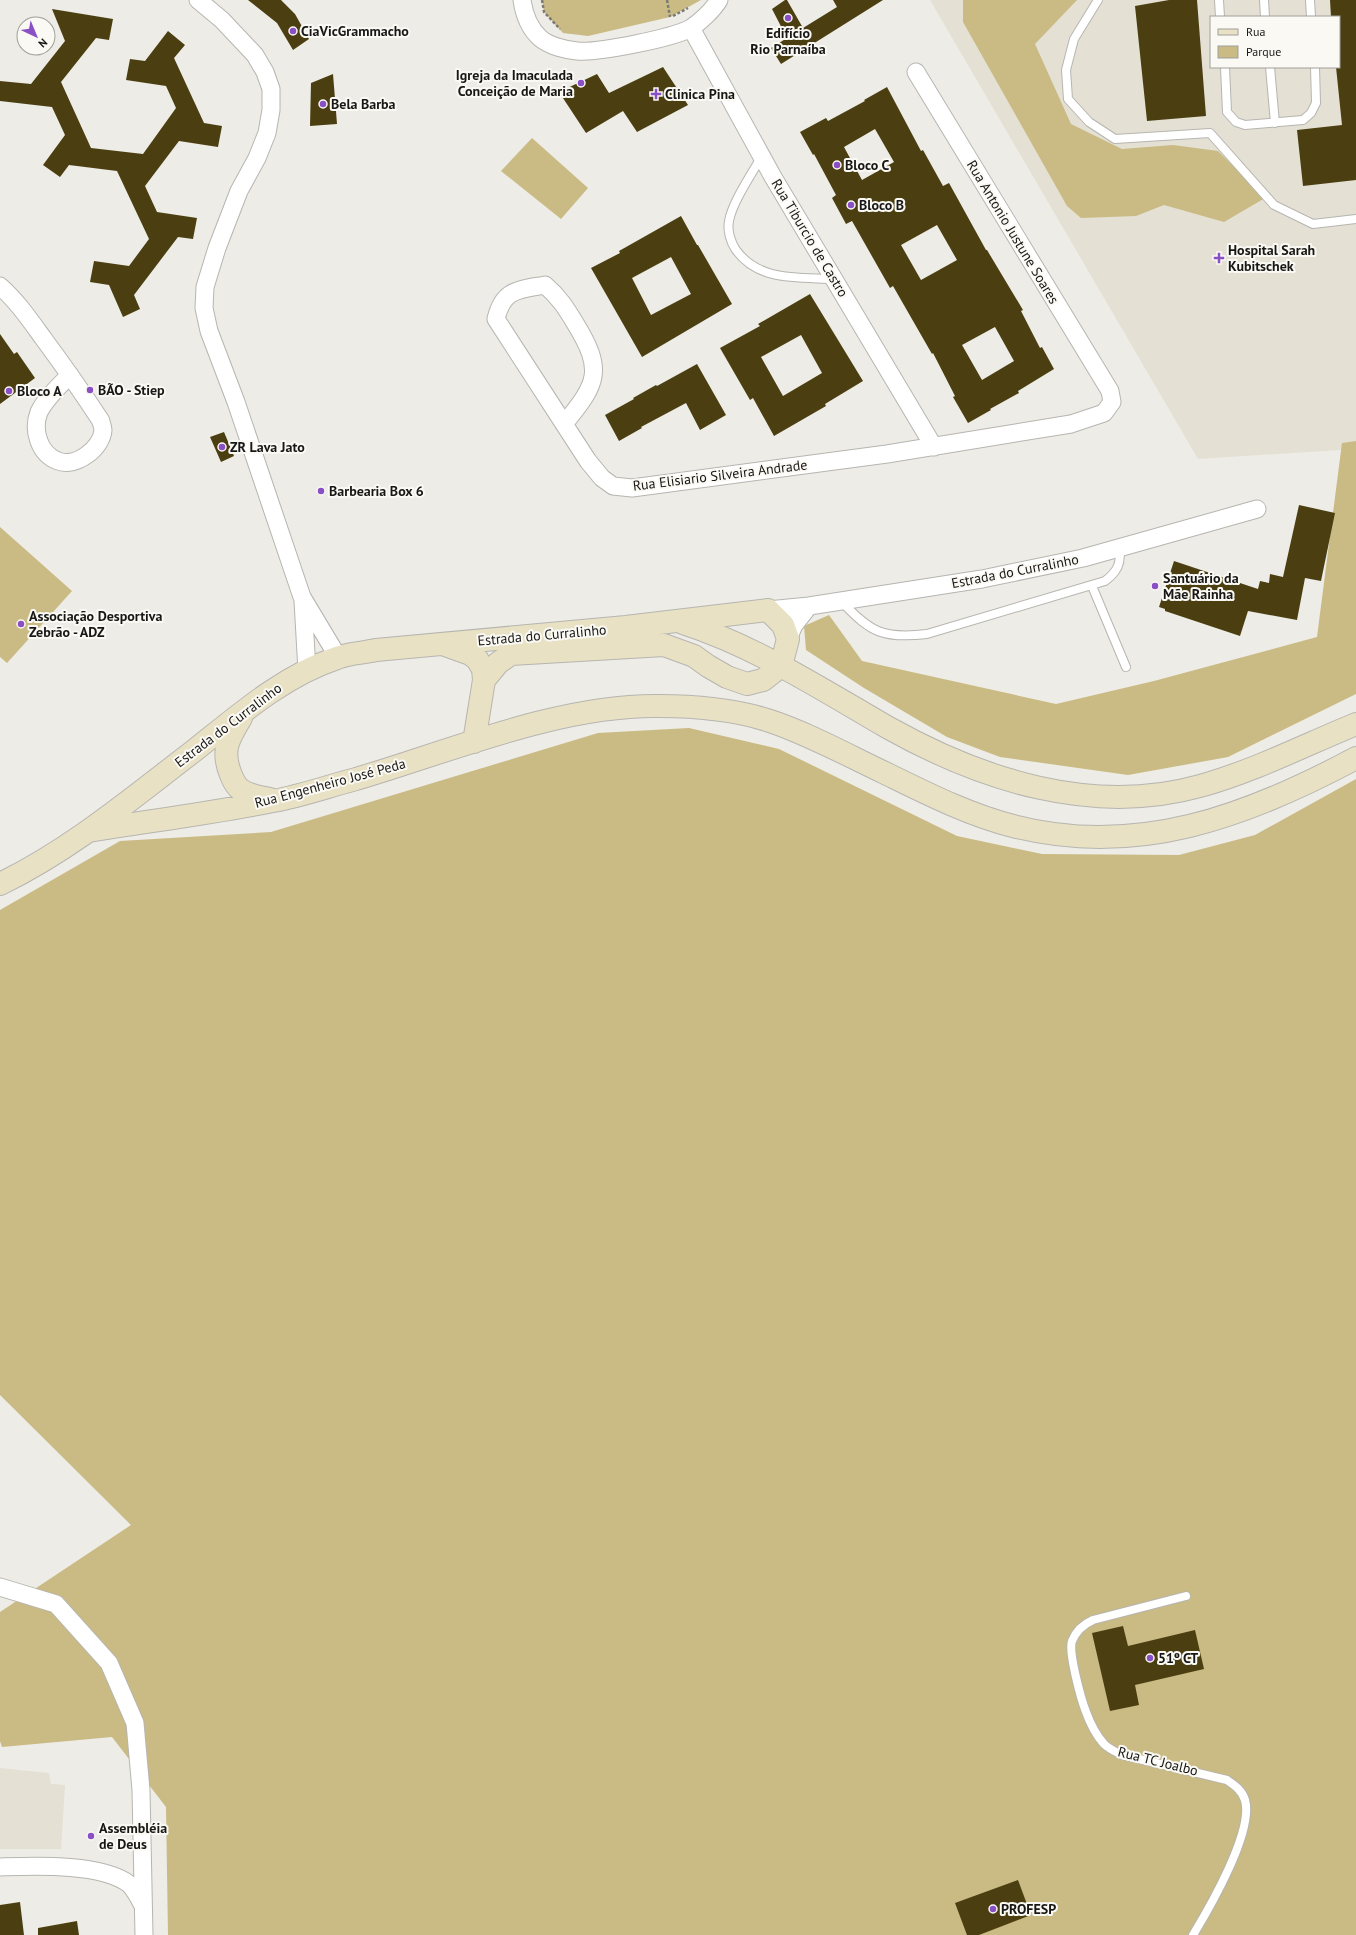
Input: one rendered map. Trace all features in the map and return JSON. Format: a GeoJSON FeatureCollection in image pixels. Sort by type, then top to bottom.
{"type":"FeatureCollection","features":[{"type":"Feature","properties":{"kind":"street"},"geometry":{"type":"LineString","coordinates":[[198,0],[238,35],[255,55],[265,72],[271,89],[271,110],[266,133],[257,158],[239,191],[216,248],[205,287],[204,308],[209,331],[236,402],[302,597],[338,657]]}},
{"type":"Feature","properties":{"kind":"street"},"geometry":{"type":"LineString","coordinates":[[522,0],[530,26],[541,39],[564,49],[579,51],[657,40],[691,28],[716,5],[719,0]]}},
{"type":"Feature","properties":{"kind":"street","name":"Rua Tiburcio de Castro"},"geometry":{"type":"LineString","coordinates":[[691,28],[762,156],[934,447]]}},
{"type":"Feature","properties":{"kind":"street","name":"Rua Antonio Justune Soares"},"geometry":{"type":"LineString","coordinates":[[916,72],[1110,391]]}},
{"type":"Feature","properties":{"kind":"street","name":"Rua Elisiario Silveira Andrade"},"geometry":{"type":"LineString","coordinates":[[564,424],[586,396],[593,380],[594,362],[589,345],[558,295],[545,285],[515,291],[500,305],[496,319],[564,424],[588,461],[602,478],[613,486],[632,488],[934,447],[1071,424],[1104,413],[1112,402],[1110,391]]}},
{"type":"Feature","properties":{"kind":"street"},"geometry":{"type":"LineString","coordinates":[[0,286],[14,300],[70,375],[101,421],[103,429],[100,440],[93,450],[82,458],[69,463],[58,461],[46,452],[38,440],[35,427],[39,412],[48,399],[70,375]]}},
{"type":"Feature","properties":{"kind":"street","name":"Estrada do Curralinho"},"geometry":{"type":"LineString","coordinates":[[0,884],[37,864],[89,831],[272,690],[307,671],[338,657],[376,650],[626,628],[676,620],[809,606],[982,579],[1119,548],[1257,509]]}},
{"type":"Feature","properties":{"kind":"street"},"geometry":{"type":"LineString","coordinates":[[302,597],[307,671]]}},
{"type":"Feature","properties":{"kind":"street"},"geometry":{"type":"LineString","coordinates":[[484,680],[498,663],[512,654],[664,645],[694,656],[726,677],[747,684],[763,680],[781,666],[788,639],[794,625],[809,606]]}},
{"type":"Feature","properties":{"kind":"street"},"geometry":{"type":"LineString","coordinates":[[768,610],[782,625],[788,639]]}},
{"type":"Feature","properties":{"kind":"street"},"geometry":{"type":"LineString","coordinates":[[676,620],[713,632],[781,666],[891,729],[954,760],[1015,782],[1060,793],[1097,796],[1131,796],[1166,793],[1200,786],[1231,776],[1356,724]]}},
{"type":"Feature","properties":{"kind":"street"},"geometry":{"type":"LineString","coordinates":[[441,644],[470,654],[477,659],[483,669],[484,680],[474,742]]}},
{"type":"Feature","properties":{"kind":"street","name":"Rua Engenheiro José Peda"},"geometry":{"type":"LineString","coordinates":[[89,831],[276,800],[359,778],[474,742],[545,722],[624,707],[656,705],[716,709],[769,720],[794,730],[924,791],[992,820],[1037,831],[1094,837],[1146,835],[1222,818],[1295,789],[1356,758]]}},
{"type":"Feature","properties":{"kind":"street"},"geometry":{"type":"LineString","coordinates":[[246,710],[228,740],[225,751],[226,764],[232,779],[239,789],[251,795],[276,800]]}},
{"type":"Feature","properties":{"kind":"street"},"geometry":{"type":"LineString","coordinates":[[0,1587],[56,1604],[109,1663],[135,1723],[141,1790],[144,1935]]}},
{"type":"Feature","properties":{"kind":"street"},"geometry":{"type":"LineString","coordinates":[[0,1867],[44,1866],[110,1874],[130,1885],[143,1905]]}},
{"type":"Feature","properties":{"kind":"lane"},"geometry":{"type":"LineString","coordinates":[[1098,0],[1074,39],[1066,70],[1068,99],[1089,122],[1115,139],[1210,133],[1274,205],[1313,224],[1356,219]]}},
{"type":"Feature","properties":{"kind":"lane"},"geometry":{"type":"LineString","coordinates":[[1219,0],[1220,16]]}},
{"type":"Feature","properties":{"kind":"lane"},"geometry":{"type":"LineString","coordinates":[[1264,0],[1266,16]]}},
{"type":"Feature","properties":{"kind":"lane"},"geometry":{"type":"LineString","coordinates":[[1310,0],[1311,16]]}},
{"type":"Feature","properties":{"kind":"lane"},"geometry":{"type":"LineString","coordinates":[[1224,68],[1227,112],[1236,122],[1245,125],[1303,120],[1311,113],[1316,98],[1315,68]]}},
{"type":"Feature","properties":{"kind":"lane"},"geometry":{"type":"LineString","coordinates":[[1270,68],[1275,123]]}},
{"type":"Feature","properties":{"kind":"lane"},"geometry":{"type":"LineString","coordinates":[[762,156],[732,210],[729,222],[729,232],[734,247],[744,261],[759,271],[775,275],[834,279]]}},
{"type":"Feature","properties":{"kind":"lane"},"geometry":{"type":"LineString","coordinates":[[841,601],[859,620],[872,630],[890,635],[908,636],[927,634],[1105,581],[1114,575],[1119,566],[1121,556],[1119,548]]}},
{"type":"Feature","properties":{"kind":"lane"},"geometry":{"type":"LineString","coordinates":[[1092,586],[1126,666]]}},
{"type":"Feature","properties":{"kind":"lane","name":"Rua TC Joalbo"},"geometry":{"type":"LineString","coordinates":[[1186,1596],[1093,1620],[1084,1624],[1072,1641],[1070,1653],[1086,1712],[1092,1726],[1105,1744],[1113,1751],[1122,1755],[1211,1774],[1227,1780],[1239,1789],[1245,1800],[1246,1812],[1234,1856],[1209,1908],[1193,1935]]}},
{"type":"Feature","properties":{"kind":"path"},"geometry":{"type":"LineString","coordinates":[[542,0],[544,12],[563,33]]}},
{"type":"Feature","properties":{"kind":"path"},"geometry":{"type":"LineString","coordinates":[[667,0],[670,17]]}},
{"type":"Feature","properties":{"kind":"path"},"geometry":{"type":"LineString","coordinates":[[663,19],[670,17],[694,4]]}},
{"type":"Feature","properties":{"kind":"shaded area","name":"Hospital Sarah Kubitschek"},"geometry":{"type":"Polygon","coordinates":[[[930,0],[1356,0],[1356,449],[1198,459],[930,0]]]}},
{"type":"Feature","properties":{"kind":"shaded area"},"geometry":{"type":"Polygon","coordinates":[[[0,1768],[49,1773],[51,1784],[65,1785],[61,1849],[0,1849],[0,1768]]]}},
{"type":"Feature","properties":{"kind":"green space"},"geometry":{"type":"Polygon","coordinates":[[[542,0],[701,0],[670,17],[588,36],[563,33],[544,12],[542,0]]]}},
{"type":"Feature","properties":{"kind":"green space"},"geometry":{"type":"Polygon","coordinates":[[[963,0],[1077,0],[1035,44],[1071,124],[1122,149],[1173,145],[1218,151],[1265,198],[1224,222],[1164,205],[1136,216],[1081,218],[1067,206],[963,22],[963,0]]]}},
{"type":"Feature","properties":{"kind":"green space"},"geometry":{"type":"Polygon","coordinates":[[[532,138],[588,188],[561,219],[501,171],[532,138]]]}},
{"type":"Feature","properties":{"kind":"green space"},"geometry":{"type":"Polygon","coordinates":[[[1356,441],[1356,694],[1228,757],[1128,775],[1000,757],[947,737],[864,688],[806,650],[804,626],[829,615],[862,661],[1056,704],[1154,681],[1317,637],[1342,443],[1356,441]]]}},
{"type":"Feature","properties":{"kind":"green space","name":"Associação Desportiva Zebrão - ADZ"},"geometry":{"type":"Polygon","coordinates":[[[0,527],[72,591],[7,663],[0,657],[0,527]]]}},
{"type":"Feature","properties":{"kind":"green space"},"geometry":{"type":"Polygon","coordinates":[[[689,728],[779,749],[957,836],[1042,854],[1179,855],[1255,835],[1356,779],[1356,1935],[168,1935],[166,1807],[112,1737],[2,1747],[0,1741],[0,1612],[131,1525],[0,1395],[0,910],[120,841],[271,832],[598,733],[689,728]]]}},
{"type":"Feature","properties":{"kind":"building"},"geometry":{"type":"Polygon","coordinates":[[[248,0],[281,0],[295,14],[309,39],[293,50],[277,23],[248,0]]]}},
{"type":"Feature","properties":{"kind":"building"},"geometry":{"type":"Polygon","coordinates":[[[787,0],[803,28],[837,7],[833,0],[883,0],[781,64],[771,48],[787,38],[772,9],[787,0]]]}},
{"type":"Feature","properties":{"kind":"building"},"geometry":{"type":"Polygon","coordinates":[[[1169,0],[1197,0],[1206,116],[1147,121],[1135,6],[1169,0]]]}},
{"type":"Feature","properties":{"kind":"building"},"geometry":{"type":"Polygon","coordinates":[[[1330,0],[1356,0],[1356,180],[1303,186],[1297,130],[1342,125],[1336,68],[1340,68],[1340,16],[1331,16],[1330,0]]]}},
{"type":"Feature","properties":{"kind":"building"},"geometry":{"type":"Polygon","coordinates":[[[52,9],[113,19],[109,40],[96,38],[61,82],[91,148],[143,154],[176,108],[166,86],[126,80],[130,59],[145,61],[168,31],[185,45],[174,58],[204,123],[222,126],[218,147],[179,141],[145,186],[157,212],[197,218],[193,239],[178,237],[134,295],[140,309],[123,317],[109,285],[90,282],[94,261],[129,266],[149,239],[117,171],[69,165],[60,177],[43,165],[65,135],[52,107],[0,101],[0,81],[31,84],[53,56],[56,56],[56,52],[65,41],[52,9]]]}},
{"type":"Feature","properties":{"kind":"building"},"geometry":{"type":"Polygon","coordinates":[[[663,67],[688,105],[637,132],[623,111],[586,133],[559,92],[597,74],[609,93],[663,67]]]}},
{"type":"Feature","properties":{"kind":"building","name":"Bela Barba"},"geometry":{"type":"Polygon","coordinates":[[[333,74],[337,124],[310,126],[311,83],[333,74]]]}},
{"type":"Feature","properties":{"kind":"building"},"geometry":{"type":"Polygon","coordinates":[[[887,87],[921,151],[923,150],[943,186],[949,183],[986,250],[1023,310],[1021,311],[1040,348],[1042,347],[1054,369],[1018,391],[1019,393],[968,423],[953,397],[955,396],[933,353],[932,354],[893,286],[890,288],[852,221],[846,224],[832,198],[836,195],[814,154],[813,155],[800,132],[826,118],[828,121],[865,101],[864,100],[887,87]],[[875,129],[844,147],[862,180],[894,162],[875,129]],[[937,225],[901,245],[921,280],[957,260],[937,225]],[[995,327],[962,345],[982,380],[1014,361],[995,327]]]}},
{"type":"Feature","properties":{"kind":"building"},"geometry":{"type":"Polygon","coordinates":[[[681,216],[732,304],[642,357],[591,268],[620,253],[619,251],[681,216]],[[671,257],[632,278],[651,315],[691,294],[671,257]]]}},
{"type":"Feature","properties":{"kind":"building"},"geometry":{"type":"Polygon","coordinates":[[[810,294],[863,381],[825,404],[826,406],[774,436],[753,398],[750,400],[720,348],[760,326],[758,324],[810,294]],[[801,335],[761,357],[783,396],[822,373],[801,335]]]}},
{"type":"Feature","properties":{"kind":"building","name":"Bloco A"},"geometry":{"type":"Polygon","coordinates":[[[0,334],[14,354],[17,352],[35,378],[0,404],[0,334]]]}},
{"type":"Feature","properties":{"kind":"building"},"geometry":{"type":"Polygon","coordinates":[[[697,364],[726,415],[700,430],[686,403],[641,427],[642,428],[619,441],[605,415],[656,385],[657,386],[697,364]]]}},
{"type":"Feature","properties":{"kind":"building","name":"ZR Lava Jato"},"geometry":{"type":"Polygon","coordinates":[[[224,432],[234,456],[221,462],[210,437],[224,432]]]}},
{"type":"Feature","properties":{"kind":"building"},"geometry":{"type":"Polygon","coordinates":[[[1299,505],[1335,513],[1321,581],[1305,578],[1297,620],[1248,611],[1240,636],[1165,611],[1165,609],[1159,607],[1174,561],[1258,589],[1260,581],[1269,583],[1270,574],[1283,577],[1299,505]]]}},
{"type":"Feature","properties":{"kind":"building","name":"51º CT"},"geometry":{"type":"Polygon","coordinates":[[[1123,1626],[1128,1646],[1195,1630],[1204,1669],[1135,1685],[1139,1705],[1110,1711],[1092,1633],[1123,1626]]]}},
{"type":"Feature","properties":{"kind":"building","name":"PROFESP"},"geometry":{"type":"Polygon","coordinates":[[[1018,1880],[1031,1915],[979,1935],[967,1935],[955,1903],[1018,1880]]]}},
{"type":"Feature","properties":{"kind":"building"},"geometry":{"type":"Polygon","coordinates":[[[20,1902],[24,1935],[0,1935],[0,1905],[20,1902]]]}},
{"type":"Feature","properties":{"kind":"building"},"geometry":{"type":"Polygon","coordinates":[[[77,1921],[79,1935],[38,1935],[38,1928],[77,1921]]]}},
{"type":"Feature","properties":{"kind":"place","name":"Edifício Rio Parnaíba"},"geometry":{"type":"Point","coordinates":[788,18]}},
{"type":"Feature","properties":{"kind":"place","name":"CiaVicGrammacho"},"geometry":{"type":"Point","coordinates":[293,31]}},
{"type":"Feature","properties":{"kind":"place","name":"Igreja da Imaculada Conceição de Maria"},"geometry":{"type":"Point","coordinates":[581,83]}},
{"type":"Feature","properties":{"kind":"place","name":"Clinica Pina"},"geometry":{"type":"Point","coordinates":[656,94]}},
{"type":"Feature","properties":{"kind":"place","name":"Bela Barba"},"geometry":{"type":"Point","coordinates":[323,104]}},
{"type":"Feature","properties":{"kind":"place","name":"Bloco C"},"geometry":{"type":"Point","coordinates":[837,165]}},
{"type":"Feature","properties":{"kind":"place","name":"Bloco B"},"geometry":{"type":"Point","coordinates":[851,205]}},
{"type":"Feature","properties":{"kind":"place","name":"Hospital Sarah Kubitschek"},"geometry":{"type":"Point","coordinates":[1219,258]}},
{"type":"Feature","properties":{"kind":"place","name":"BÃO - Stiep"},"geometry":{"type":"Point","coordinates":[90,390]}},
{"type":"Feature","properties":{"kind":"place","name":"Bloco A"},"geometry":{"type":"Point","coordinates":[9,391]}},
{"type":"Feature","properties":{"kind":"place","name":"ZR Lava Jato"},"geometry":{"type":"Point","coordinates":[222,447]}},
{"type":"Feature","properties":{"kind":"place","name":"Barbearia Box 6"},"geometry":{"type":"Point","coordinates":[321,491]}},
{"type":"Feature","properties":{"kind":"place","name":"Santuário da Mãe Rainha"},"geometry":{"type":"Point","coordinates":[1155,586]}},
{"type":"Feature","properties":{"kind":"place","name":"Associação Desportiva Zebrão - ADZ"},"geometry":{"type":"Point","coordinates":[21,624]}},
{"type":"Feature","properties":{"kind":"place","name":"51º CT"},"geometry":{"type":"Point","coordinates":[1150,1658]}},
{"type":"Feature","properties":{"kind":"place","name":"Assembléia de Deus"},"geometry":{"type":"Point","coordinates":[91,1836]}},
{"type":"Feature","properties":{"kind":"place","name":"PROFESP"},"geometry":{"type":"Point","coordinates":[993,1909]}}]}
